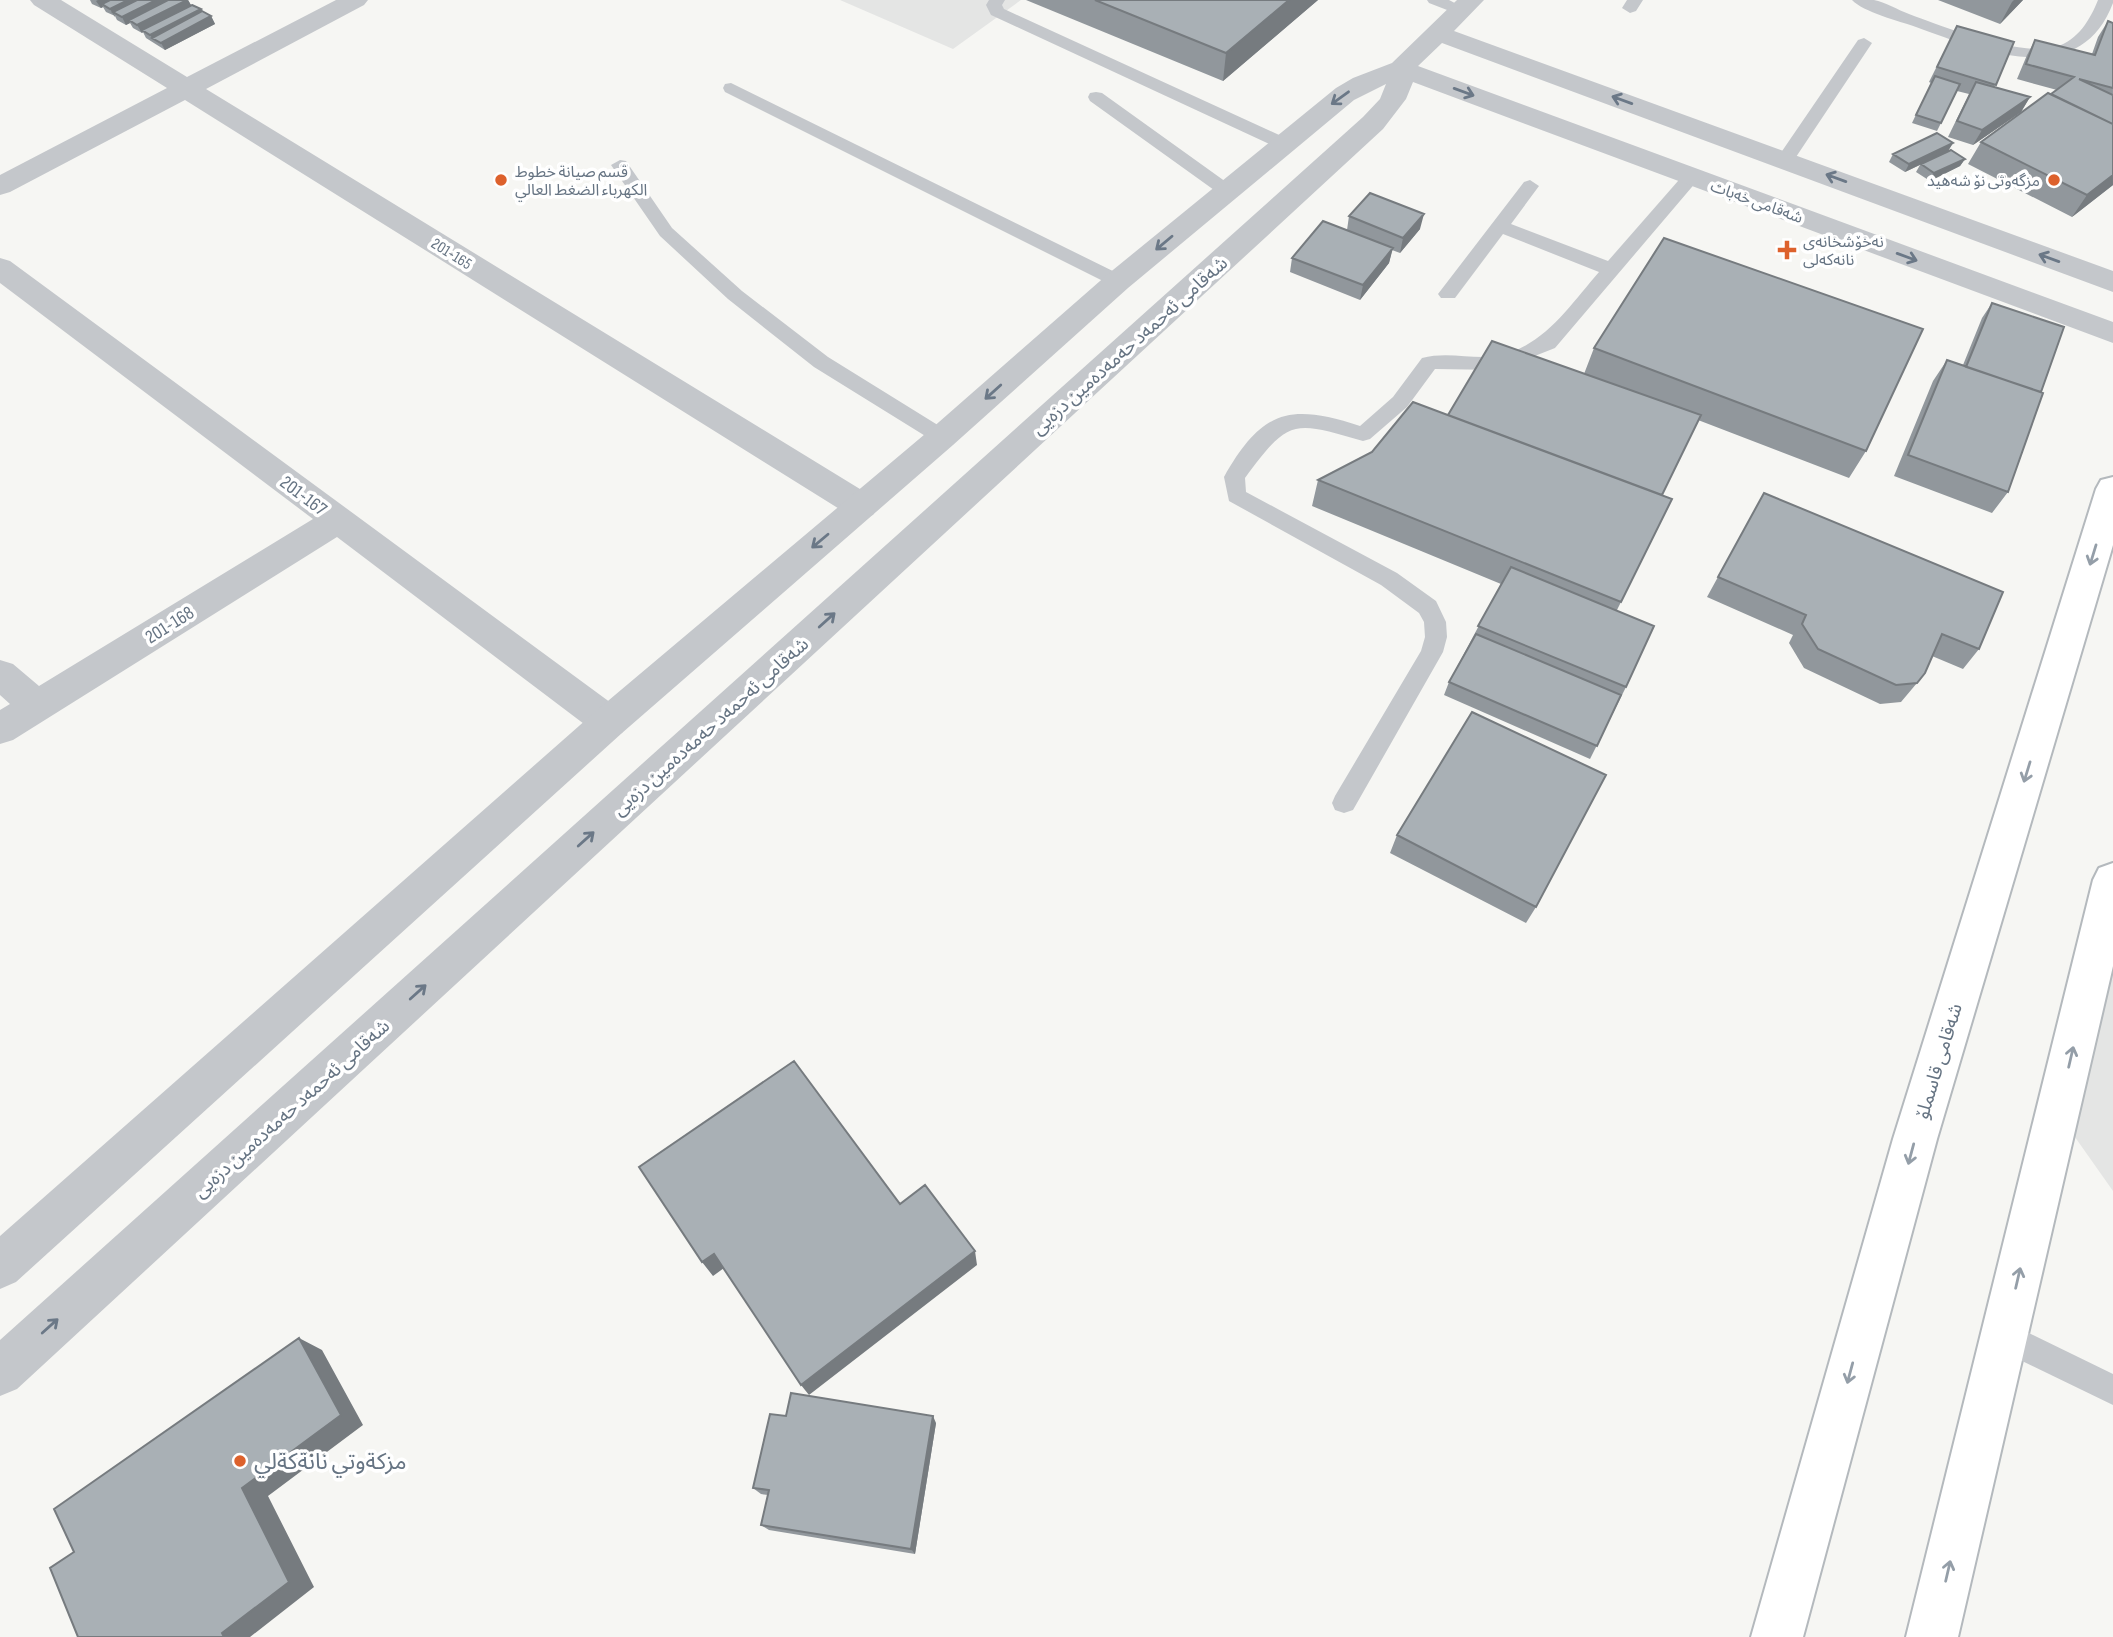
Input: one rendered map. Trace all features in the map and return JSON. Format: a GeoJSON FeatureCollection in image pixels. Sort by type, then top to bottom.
{"type":"FeatureCollection","features":[{"type":"Feature","properties":{"kind":"main road","name":"شەقامی قاسملۆ"},"geometry":{"type":"LineString","coordinates":[[1777,1637],[1915,1139],[2113,489]]}},
{"type":"Feature","properties":{"kind":"main road"},"geometry":{"type":"LineString","coordinates":[[1932,1637],[2004,1336],[2104,958],[2113,880]]}},
{"type":"Feature","properties":{"kind":"street","name":"201-165"},"geometry":{"type":"LineString","coordinates":[[43,0],[861,506]]}},
{"type":"Feature","properties":{"kind":"street"},"geometry":{"type":"LineString","coordinates":[[0,186],[355,0]]}},
{"type":"Feature","properties":{"kind":"street","name":"شەقامی ئەحمەد حەمەدەمین دزەیی"},"geometry":{"type":"LineString","coordinates":[[0,1266],[609,722],[942,437],[1118,281],[1345,94],[1362,83],[1401,69],[1466,5]]}},
{"type":"Feature","properties":{"kind":"street"},"geometry":{"type":"LineString","coordinates":[[1437,33],[2113,282]]}},
{"type":"Feature","properties":{"kind":"street","name":"شەقامی ئەحمەد حەمەدەمین دزەیی"},"geometry":{"type":"LineString","coordinates":[[0,1372],[1373,123],[1395,96],[1401,83],[1401,69]]}},
{"type":"Feature","properties":{"kind":"street","name":"شەقامی خەبات"},"geometry":{"type":"LineString","coordinates":[[1401,69],[2113,333]]}},
{"type":"Feature","properties":{"kind":"street","name":"201-167"},"geometry":{"type":"LineString","coordinates":[[0,268],[609,722]]}},
{"type":"Feature","properties":{"kind":"street","name":"201-168"},"geometry":{"type":"LineString","coordinates":[[0,729],[338,520]]}},
{"type":"Feature","properties":{"kind":"street"},"geometry":{"type":"LineString","coordinates":[[0,674],[37,706]]}},
{"type":"Feature","properties":{"kind":"lane"},"geometry":{"type":"LineString","coordinates":[[996,0],[993,5],[998,12],[1284,144]]}},
{"type":"Feature","properties":{"kind":"lane"},"geometry":{"type":"LineString","coordinates":[[1435,0],[1466,5]]}},
{"type":"Feature","properties":{"kind":"lane"},"geometry":{"type":"LineString","coordinates":[[1860,0],[1898,16],[1974,40],[2036,54],[2058,51],[2082,38],[2098,23],[2106,0]]}},
{"type":"Feature","properties":{"kind":"lane"},"geometry":{"type":"LineString","coordinates":[[1785,160],[1864,43]]}},
{"type":"Feature","properties":{"kind":"lane"},"geometry":{"type":"LineString","coordinates":[[731,88],[1118,281]]}},
{"type":"Feature","properties":{"kind":"lane"},"geometry":{"type":"LineString","coordinates":[[1096,97],[1227,191]]}},
{"type":"Feature","properties":{"kind":"lane"},"geometry":{"type":"LineString","coordinates":[[620,165],[666,232],[735,295],[821,362],[942,437]]}},
{"type":"Feature","properties":{"kind":"lane"},"geometry":{"type":"LineString","coordinates":[[1344,803],[1433,652],[1435,622],[1428,607],[1389,579],[1236,496],[1234,477],[1264,437],[1280,425],[1304,419],[1363,434],[1400,402],[1429,363],[1499,363],[1548,343],[1691,177]]}},
{"type":"Feature","properties":{"kind":"lane"},"geometry":{"type":"LineString","coordinates":[[1448,294],[1530,186]]}},
{"type":"Feature","properties":{"kind":"lane"},"geometry":{"type":"LineString","coordinates":[[1501,227],[1610,269]]}},
{"type":"Feature","properties":{"kind":"lane"},"geometry":{"type":"LineString","coordinates":[[2004,1336],[2113,1390]]}},
{"type":"Feature","properties":{"kind":"shaded area"},"geometry":{"type":"Polygon","coordinates":[[[840,0],[1021,0],[953,49],[840,0]]]}},
{"type":"Feature","properties":{"kind":"shaded area"},"geometry":{"type":"Polygon","coordinates":[[[2113,961],[2113,1191],[2058,1113],[2113,961]]]}},
{"type":"Feature","properties":{"kind":"building"},"geometry":{"type":"Polygon","coordinates":[[[110,0],[128,0],[110,9],[102,4],[110,0]]]}},
{"type":"Feature","properties":{"kind":"building"},"geometry":{"type":"Polygon","coordinates":[[[137,0],[156,0],[122,17],[113,12],[137,0]]]}},
{"type":"Feature","properties":{"kind":"building"},"geometry":{"type":"Polygon","coordinates":[[[168,0],[187,0],[137,25],[129,20],[168,0]]]}},
{"type":"Feature","properties":{"kind":"building"},"geometry":{"type":"Polygon","coordinates":[[[1095,0],[1289,0],[1226,53],[1095,0]]]}},
{"type":"Feature","properties":{"kind":"building"},"geometry":{"type":"Polygon","coordinates":[[[192,5],[201,9],[150,35],[142,30],[192,5]]]}},
{"type":"Feature","properties":{"kind":"building"},"geometry":{"type":"Polygon","coordinates":[[[202,11],[211,16],[161,43],[152,38],[202,11]]]}},
{"type":"Feature","properties":{"kind":"building"},"geometry":{"type":"Polygon","coordinates":[[[2108,21],[2113,23],[2113,88],[2079,79],[2113,95],[2113,124],[2051,94],[2074,77],[2026,64],[2035,40],[2095,55],[2108,21]]]}},
{"type":"Feature","properties":{"kind":"building"},"geometry":{"type":"Polygon","coordinates":[[[1957,26],[2014,42],[1996,85],[1937,67],[1957,26]]]}},
{"type":"Feature","properties":{"kind":"building"},"geometry":{"type":"Polygon","coordinates":[[[1935,76],[1960,84],[1941,123],[1916,115],[1935,76]]]}},
{"type":"Feature","properties":{"kind":"building"},"geometry":{"type":"Polygon","coordinates":[[[1976,82],[2030,97],[1982,130],[1957,121],[1976,82]]]}},
{"type":"Feature","properties":{"kind":"building"},"geometry":{"type":"Polygon","coordinates":[[[2048,93],[2113,124],[2113,175],[2087,195],[1981,142],[2048,93]]]}},
{"type":"Feature","properties":{"kind":"building"},"geometry":{"type":"Polygon","coordinates":[[[1937,133],[1953,143],[1909,164],[1893,154],[1937,133]]]}},
{"type":"Feature","properties":{"kind":"building"},"geometry":{"type":"Polygon","coordinates":[[[1951,150],[1965,159],[1934,173],[1921,164],[1951,150]]]}},
{"type":"Feature","properties":{"kind":"building"},"geometry":{"type":"Polygon","coordinates":[[[1370,193],[1424,214],[1403,238],[1349,216],[1370,193]]]}},
{"type":"Feature","properties":{"kind":"building"},"geometry":{"type":"Polygon","coordinates":[[[1323,221],[1393,248],[1363,285],[1292,258],[1323,221]]]}},
{"type":"Feature","properties":{"kind":"building"},"geometry":{"type":"Polygon","coordinates":[[[1664,238],[1923,329],[1866,451],[1594,348],[1664,238]]]}},
{"type":"Feature","properties":{"kind":"building"},"geometry":{"type":"Polygon","coordinates":[[[1992,303],[2064,327],[2041,392],[1966,367],[1992,303]]]}},
{"type":"Feature","properties":{"kind":"building"},"geometry":{"type":"Polygon","coordinates":[[[1492,341],[1701,415],[1662,495],[1448,415],[1492,341]]]}},
{"type":"Feature","properties":{"kind":"building"},"geometry":{"type":"Polygon","coordinates":[[[1947,360],[2043,393],[2008,492],[1908,455],[1947,360]]]}},
{"type":"Feature","properties":{"kind":"building"},"geometry":{"type":"Polygon","coordinates":[[[1413,402],[1672,499],[1621,602],[1318,480],[1372,452],[1413,402]]]}},
{"type":"Feature","properties":{"kind":"building"},"geometry":{"type":"Polygon","coordinates":[[[1764,493],[2003,592],[1979,649],[1942,634],[1925,673],[1917,683],[1896,685],[1818,649],[1802,624],[1806,615],[1718,577],[1764,493]]]}},
{"type":"Feature","properties":{"kind":"building"},"geometry":{"type":"Polygon","coordinates":[[[1511,567],[1654,626],[1626,687],[1478,626],[1511,567]]]}},
{"type":"Feature","properties":{"kind":"building"},"geometry":{"type":"Polygon","coordinates":[[[1476,634],[1621,695],[1597,746],[1449,682],[1476,634]]]}},
{"type":"Feature","properties":{"kind":"building"},"geometry":{"type":"Polygon","coordinates":[[[1472,712],[1606,775],[1536,907],[1397,835],[1472,712]]]}},
{"type":"Feature","properties":{"kind":"building"},"geometry":{"type":"Polygon","coordinates":[[[794,1061],[900,1204],[925,1185],[975,1251],[801,1385],[714,1254],[702,1262],[639,1167],[794,1061]]]}},
{"type":"Feature","properties":{"kind":"building","name":"مزكةوتي نانةكةلي"},"geometry":{"type":"Polygon","coordinates":[[[299,1338],[341,1415],[242,1488],[289,1582],[222,1633],[224,1637],[78,1637],[50,1568],[74,1552],[54,1509],[299,1338]]]}},
{"type":"Feature","properties":{"kind":"building"},"geometry":{"type":"Polygon","coordinates":[[[791,1393],[933,1416],[911,1549],[761,1525],[769,1490],[753,1488],[770,1414],[786,1416],[791,1393]]]}},
{"type":"Feature","properties":{"kind":"place","name":"قسم صيانة خطوط الكهرباء الضغط العالي"},"geometry":{"type":"Point","coordinates":[501,180]}},
{"type":"Feature","properties":{"kind":"place","name":"مزگەوتی نۆ شەهید"},"geometry":{"type":"Point","coordinates":[2054,180]}},
{"type":"Feature","properties":{"kind":"place","name":"نەخۆشخانەی نانەکەلی"},"geometry":{"type":"Point","coordinates":[1787,250]}},
{"type":"Feature","properties":{"kind":"place","name":"مزكةوتي نانةكةلي"},"geometry":{"type":"Point","coordinates":[240,1461]}}]}
